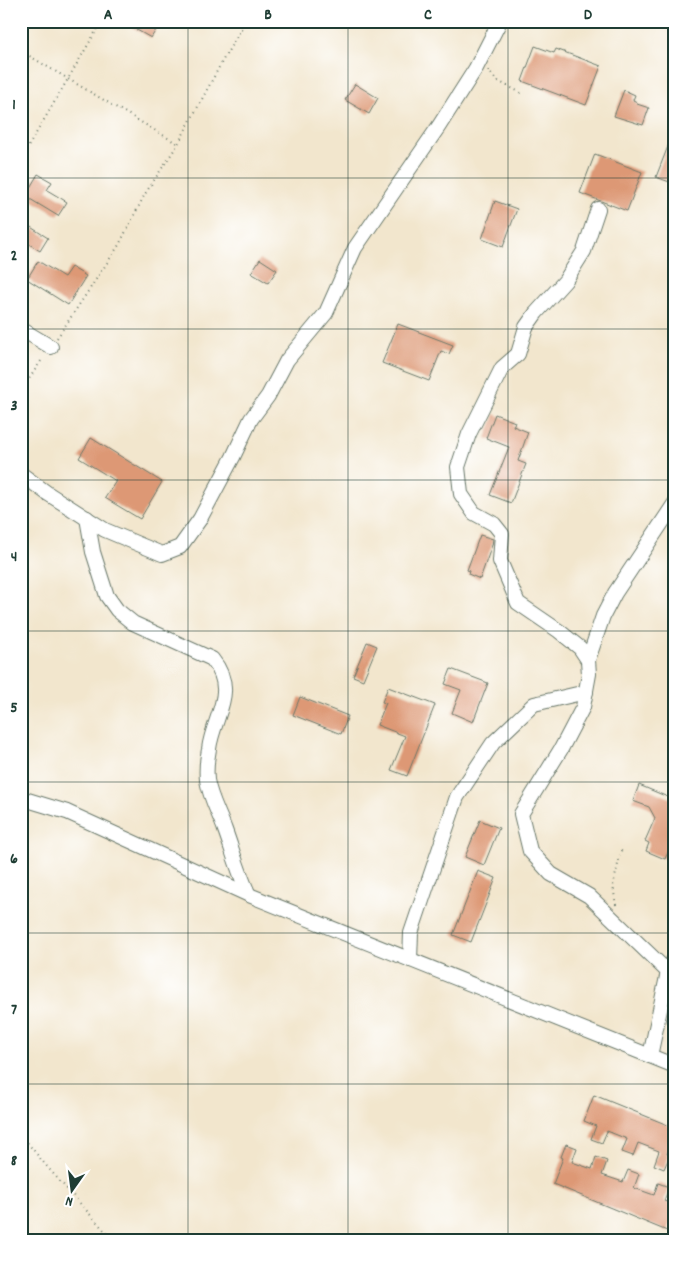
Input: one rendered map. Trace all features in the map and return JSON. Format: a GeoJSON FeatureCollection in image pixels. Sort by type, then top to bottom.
{"type":"FeatureCollection","features":[{"type":"Feature","properties":{"kind":"street"},"geometry":{"type":"LineString","coordinates":[[21,474],[105,530],[162,554],[180,547],[200,519],[233,457],[250,419],[268,396],[287,360],[326,313],[355,248],[439,126],[480,61],[500,21]]}},
{"type":"Feature","properties":{"kind":"street"},"geometry":{"type":"LineString","coordinates":[[588,660],[580,648],[560,631],[518,603],[500,561],[502,534],[494,524],[474,513],[461,494],[458,467],[468,434],[502,368],[518,354],[526,327],[565,281],[584,250],[598,209]]}},
{"type":"Feature","properties":{"kind":"street"},"geometry":{"type":"LineString","coordinates":[[21,329],[51,347]]}},
{"type":"Feature","properties":{"kind":"street"},"geometry":{"type":"LineString","coordinates":[[668,972],[589,896],[551,874],[530,851],[521,814],[561,749],[583,707],[589,674],[588,660],[603,616],[615,593],[675,503]]}},
{"type":"Feature","properties":{"kind":"street"},"geometry":{"type":"LineString","coordinates":[[87,518],[94,552],[107,596],[117,610],[133,623],[212,659],[220,668],[224,679],[225,697],[209,747],[207,778],[210,793],[225,830],[241,879],[249,895]]}},
{"type":"Feature","properties":{"kind":"street"},"geometry":{"type":"LineString","coordinates":[[410,960],[411,933],[457,797],[493,743],[534,704],[586,692]]}},
{"type":"Feature","properties":{"kind":"street"},"geometry":{"type":"LineString","coordinates":[[21,798],[67,812],[249,895],[675,1066]]}},
{"type":"Feature","properties":{"kind":"street"},"geometry":{"type":"LineString","coordinates":[[650,1056],[668,972],[675,957]]}},
{"type":"Feature","properties":{"kind":"path"},"geometry":{"type":"LineString","coordinates":[[21,159],[102,21]]}},
{"type":"Feature","properties":{"kind":"path"},"geometry":{"type":"LineString","coordinates":[[21,391],[118,245],[145,194],[178,144],[246,21]]}},
{"type":"Feature","properties":{"kind":"path"},"geometry":{"type":"LineString","coordinates":[[21,51],[178,144]]}},
{"type":"Feature","properties":{"kind":"path"},"geometry":{"type":"LineString","coordinates":[[480,61],[496,80],[523,94]]}},
{"type":"Feature","properties":{"kind":"path"},"geometry":{"type":"LineString","coordinates":[[620,927],[613,886],[622,847]]}},
{"type":"Feature","properties":{"kind":"path"},"geometry":{"type":"LineString","coordinates":[[21,1135],[49,1170],[114,1241]]}},
{"type":"Feature","properties":{"kind":"building"},"geometry":{"type":"Polygon","coordinates":[[[121,21],[153,21],[159,25],[151,38],[121,21]]]}},
{"type":"Feature","properties":{"kind":"building"},"geometry":{"type":"Polygon","coordinates":[[[535,46],[554,53],[556,49],[601,66],[586,105],[522,81],[535,46]]]}},
{"type":"Feature","properties":{"kind":"building"},"geometry":{"type":"Polygon","coordinates":[[[355,84],[378,98],[369,114],[345,100],[355,84]]]}},
{"type":"Feature","properties":{"kind":"building"},"geometry":{"type":"Polygon","coordinates":[[[624,90],[635,95],[633,100],[637,104],[649,108],[643,125],[614,116],[624,90]]]}},
{"type":"Feature","properties":{"kind":"building"},"geometry":{"type":"Polygon","coordinates":[[[675,131],[675,184],[656,177],[675,131]]]}},
{"type":"Feature","properties":{"kind":"building"},"geometry":{"type":"Polygon","coordinates":[[[595,154],[642,172],[627,211],[580,193],[595,154]]]}},
{"type":"Feature","properties":{"kind":"building"},"geometry":{"type":"Polygon","coordinates":[[[38,174],[52,182],[47,190],[67,202],[58,216],[25,196],[38,174]]]}},
{"type":"Feature","properties":{"kind":"building"},"geometry":{"type":"Polygon","coordinates":[[[495,201],[517,209],[503,247],[482,239],[495,201]]]}},
{"type":"Feature","properties":{"kind":"building"},"geometry":{"type":"Polygon","coordinates":[[[21,221],[48,238],[40,251],[21,239],[21,221]]]}},
{"type":"Feature","properties":{"kind":"building"},"geometry":{"type":"Polygon","coordinates":[[[260,259],[277,270],[268,283],[251,273],[260,259]]]}},
{"type":"Feature","properties":{"kind":"building"},"geometry":{"type":"Polygon","coordinates":[[[38,261],[64,277],[71,267],[86,276],[68,305],[27,279],[38,261]]]}},
{"type":"Feature","properties":{"kind":"building"},"geometry":{"type":"Polygon","coordinates":[[[398,324],[453,345],[449,354],[441,351],[429,381],[382,363],[398,324]]]}},
{"type":"Feature","properties":{"kind":"building"},"geometry":{"type":"Polygon","coordinates":[[[495,414],[515,422],[513,426],[528,432],[518,461],[526,464],[511,503],[490,495],[509,447],[486,438],[495,414]]]}},
{"type":"Feature","properties":{"kind":"building"},"geometry":{"type":"Polygon","coordinates":[[[91,438],[162,482],[140,519],[105,498],[116,481],[79,458],[91,438]]]}},
{"type":"Feature","properties":{"kind":"building"},"geometry":{"type":"Polygon","coordinates":[[[480,535],[493,539],[480,579],[468,574],[469,571],[467,570],[480,535]]]}},
{"type":"Feature","properties":{"kind":"building"},"geometry":{"type":"Polygon","coordinates":[[[367,642],[377,646],[363,680],[353,676],[367,642]]]}},
{"type":"Feature","properties":{"kind":"building"},"geometry":{"type":"Polygon","coordinates":[[[451,669],[488,683],[473,722],[452,713],[461,690],[445,684],[451,669]]]}},
{"type":"Feature","properties":{"kind":"building"},"geometry":{"type":"Polygon","coordinates":[[[388,687],[435,705],[407,776],[391,770],[405,736],[377,725],[386,703],[382,702],[388,687]]]}},
{"type":"Feature","properties":{"kind":"building"},"geometry":{"type":"Polygon","coordinates":[[[300,697],[348,716],[341,734],[293,715],[300,697]]]}},
{"type":"Feature","properties":{"kind":"building"},"geometry":{"type":"Polygon","coordinates":[[[639,785],[675,800],[675,820],[672,827],[675,828],[675,836],[665,859],[646,851],[649,843],[645,841],[655,818],[649,807],[633,801],[639,785]]]}},
{"type":"Feature","properties":{"kind":"building"},"geometry":{"type":"Polygon","coordinates":[[[480,820],[499,828],[484,865],[465,857],[480,820]]]}},
{"type":"Feature","properties":{"kind":"building"},"geometry":{"type":"Polygon","coordinates":[[[478,871],[496,878],[471,942],[453,935],[478,871]]]}},
{"type":"Feature","properties":{"kind":"building"},"geometry":{"type":"Polygon","coordinates":[[[594,1095],[675,1128],[675,1134],[667,1154],[670,1155],[664,1169],[654,1165],[659,1151],[638,1143],[633,1156],[622,1152],[627,1139],[607,1131],[602,1143],[591,1139],[596,1126],[584,1121],[594,1095]]]}},
{"type":"Feature","properties":{"kind":"building"},"geometry":{"type":"Polygon","coordinates":[[[566,1144],[577,1148],[572,1162],[592,1169],[596,1157],[607,1161],[602,1175],[623,1182],[628,1170],[639,1174],[634,1188],[654,1195],[658,1183],[669,1187],[664,1201],[675,1205],[675,1211],[667,1231],[553,1184],[566,1144]]]}}]}
